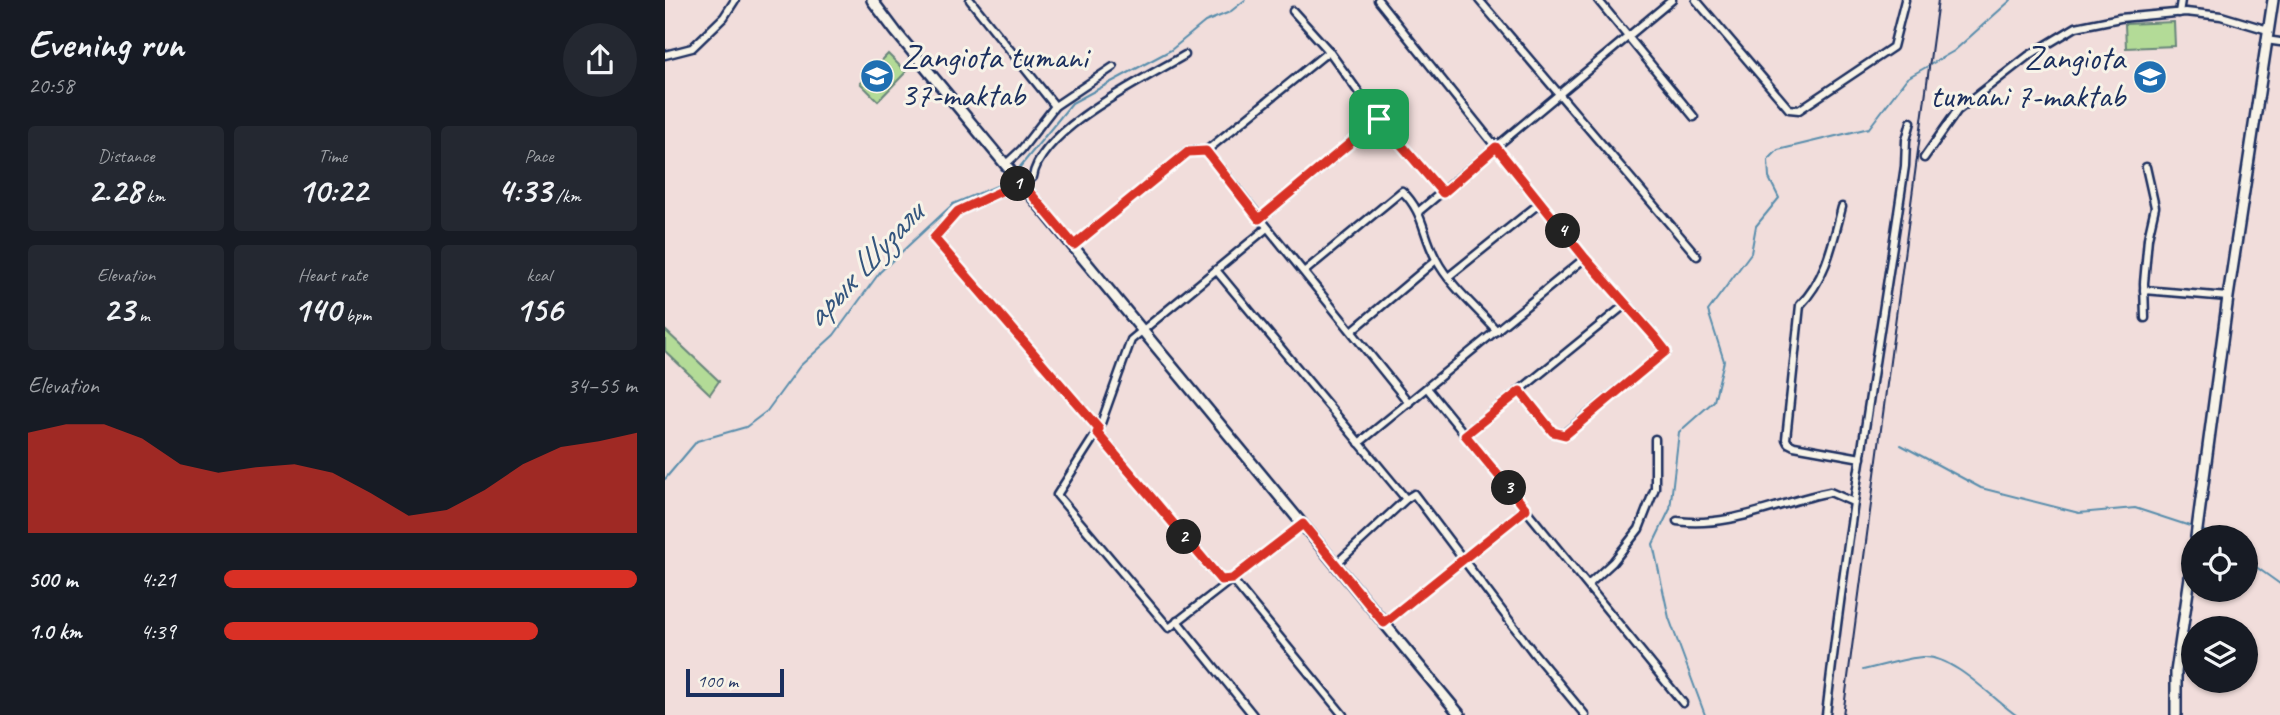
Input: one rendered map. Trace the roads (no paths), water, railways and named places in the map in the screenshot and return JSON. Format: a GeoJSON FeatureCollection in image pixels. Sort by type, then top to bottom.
{"type":"FeatureCollection","features":[{"type":"Feature","properties":{"kind":"main road"},"geometry":{"type":"LineString","coordinates":[[872,0],[1460,715]]}},
{"type":"Feature","properties":{"kind":"main road"},"geometry":{"type":"LineString","coordinates":[[2197,525],[2273,0]]}},
{"type":"Feature","properties":{"kind":"main road"},"geometry":{"type":"LineString","coordinates":[[2176,715],[2176,671],[2186,602]]}},
{"type":"Feature","properties":{"kind":"street"},"geometry":{"type":"LineString","coordinates":[[665,55],[692,48],[724,17],[735,0]]}},
{"type":"Feature","properties":{"kind":"street"},"geometry":{"type":"LineString","coordinates":[[970,0],[1055,106]]}},
{"type":"Feature","properties":{"kind":"street"},"geometry":{"type":"LineString","coordinates":[[1378,0],[1585,258],[1666,351],[1565,435],[1553,432],[1520,391]]}},
{"type":"Feature","properties":{"kind":"street"},"geometry":{"type":"LineString","coordinates":[[1479,0],[1697,256]]}},
{"type":"Feature","properties":{"kind":"street"},"geometry":{"type":"LineString","coordinates":[[1598,0],[1694,117]]}},
{"type":"Feature","properties":{"kind":"street"},"geometry":{"type":"LineString","coordinates":[[1419,212],[1672,0]]}},
{"type":"Feature","properties":{"kind":"street"},"geometry":{"type":"LineString","coordinates":[[1696,0],[1789,109],[1799,110],[1893,47],[1905,0]]}},
{"type":"Feature","properties":{"kind":"street"},"geometry":{"type":"LineString","coordinates":[[2179,13],[2181,0]]}},
{"type":"Feature","properties":{"kind":"street"},"geometry":{"type":"LineString","coordinates":[[1293,11],[1329,51],[1379,119],[1443,193]]}},
{"type":"Feature","properties":{"kind":"street"},"geometry":{"type":"LineString","coordinates":[[1924,158],[1957,111],[2028,56],[2076,27],[2120,18],[2179,13],[2221,16],[2280,43]]}},
{"type":"Feature","properties":{"kind":"street"},"geometry":{"type":"LineString","coordinates":[[1074,245],[1188,152],[1206,151],[1329,51]]}},
{"type":"Feature","properties":{"kind":"street"},"geometry":{"type":"LineString","coordinates":[[1185,55],[1080,118],[1060,135],[1035,166],[1033,177],[958,211],[934,238],[1221,580],[1232,579]]}},
{"type":"Feature","properties":{"kind":"street"},"geometry":{"type":"LineString","coordinates":[[1009,167],[1055,106],[1113,67]]}},
{"type":"Feature","properties":{"kind":"street"},"geometry":{"type":"LineString","coordinates":[[1259,219],[1379,119]]}},
{"type":"Feature","properties":{"kind":"street"},"geometry":{"type":"LineString","coordinates":[[1826,715],[1853,502],[1901,193],[1906,139],[1912,122]]}},
{"type":"Feature","properties":{"kind":"street"},"geometry":{"type":"LineString","coordinates":[[1206,151],[1409,402]]}},
{"type":"Feature","properties":{"kind":"street"},"geometry":{"type":"LineString","coordinates":[[2145,318],[2148,237],[2155,208],[2146,167]]}},
{"type":"Feature","properties":{"kind":"street"},"geometry":{"type":"LineString","coordinates":[[1305,271],[1402,191],[1415,203],[1436,260],[1497,331]]}},
{"type":"Feature","properties":{"kind":"street"},"geometry":{"type":"LineString","coordinates":[[1448,277],[1541,203]]}},
{"type":"Feature","properties":{"kind":"street"},"geometry":{"type":"LineString","coordinates":[[1842,207],[1830,253],[1815,291],[1800,305],[1786,439],[1794,446],[1861,458]]}},
{"type":"Feature","properties":{"kind":"street"},"geometry":{"type":"LineString","coordinates":[[1267,228],[1131,341],[1098,431],[1056,495],[1169,628],[1303,524]]}},
{"type":"Feature","properties":{"kind":"street"},"geometry":{"type":"LineString","coordinates":[[1359,443],[1585,258]]}},
{"type":"Feature","properties":{"kind":"street"},"geometry":{"type":"LineString","coordinates":[[1352,331],[1436,260]]}},
{"type":"Feature","properties":{"kind":"street"},"geometry":{"type":"LineString","coordinates":[[1216,270],[1406,499]]}},
{"type":"Feature","properties":{"kind":"street"},"geometry":{"type":"LineString","coordinates":[[2144,290],[2228,297]]}},
{"type":"Feature","properties":{"kind":"street"},"geometry":{"type":"LineString","coordinates":[[1465,435],[1626,304]]}},
{"type":"Feature","properties":{"kind":"street"},"geometry":{"type":"LineString","coordinates":[[1427,388],[1683,703]]}},
{"type":"Feature","properties":{"kind":"street"},"geometry":{"type":"LineString","coordinates":[[1588,585],[1613,562],[1639,529],[1655,488],[1655,439]]}},
{"type":"Feature","properties":{"kind":"street"},"geometry":{"type":"LineString","coordinates":[[1677,521],[1697,524],[1721,520],[1763,512],[1830,492],[1853,502]]}},
{"type":"Feature","properties":{"kind":"street"},"geometry":{"type":"LineString","coordinates":[[1336,564],[1406,499],[1415,494],[1533,652],[1585,715]]}},
{"type":"Feature","properties":{"kind":"street"},"geometry":{"type":"LineString","coordinates":[[1384,623],[1526,509]]}},
{"type":"Feature","properties":{"kind":"street"},"geometry":{"type":"LineString","coordinates":[[1232,579],[1343,715]]}},
{"type":"Feature","properties":{"kind":"street"},"geometry":{"type":"LineString","coordinates":[[1177,621],[1253,715]]}},
{"type":"Feature","properties":{"kind":"waterway","name":"арык Шузали"},"geometry":{"type":"LineString","coordinates":[[1015,173],[1072,103],[1171,50],[1205,22],[1230,12],[1245,0]]}},
{"type":"Feature","properties":{"kind":"waterway"},"geometry":{"type":"LineString","coordinates":[[1705,715],[1669,618],[1653,544],[1670,509],[1679,432],[1714,401],[1724,361],[1708,311],[1751,253],[1756,226],[1779,198],[1769,178],[1768,160],[1778,150],[1869,128],[1907,78],[1954,51],[2011,0]]}},
{"type":"Feature","properties":{"kind":"waterway","name":"арык Шузали"},"geometry":{"type":"LineString","coordinates":[[665,479],[697,441],[746,427],[767,411],[800,366],[834,335],[880,272],[953,204],[1004,183],[1011,177]]}},
{"type":"Feature","properties":{"kind":"waterway"},"geometry":{"type":"LineString","coordinates":[[1901,445],[1981,488],[2079,513],[2135,508],[2187,525]]}},
{"type":"Feature","properties":{"kind":"waterway"},"geometry":{"type":"LineString","coordinates":[[2258,568],[2280,584]]}},
{"type":"Feature","properties":{"kind":"waterway"},"geometry":{"type":"LineString","coordinates":[[1863,670],[1901,660],[1935,658],[1960,670],[2016,715]]}},
{"type":"Feature","properties":{"kind":"railway"},"geometry":{"type":"LineString","coordinates":[[1843,715],[1938,0]]}},
{"type":"Feature","properties":{"kind":"place","name":"Zangiota tumani 37-maktab"},"geometry":{"type":"Point","coordinates":[877,76]}},
{"type":"Feature","properties":{"kind":"place","name":"Zangiota tumani 7-maktab"},"geometry":{"type":"Point","coordinates":[2150,77]}}]}
